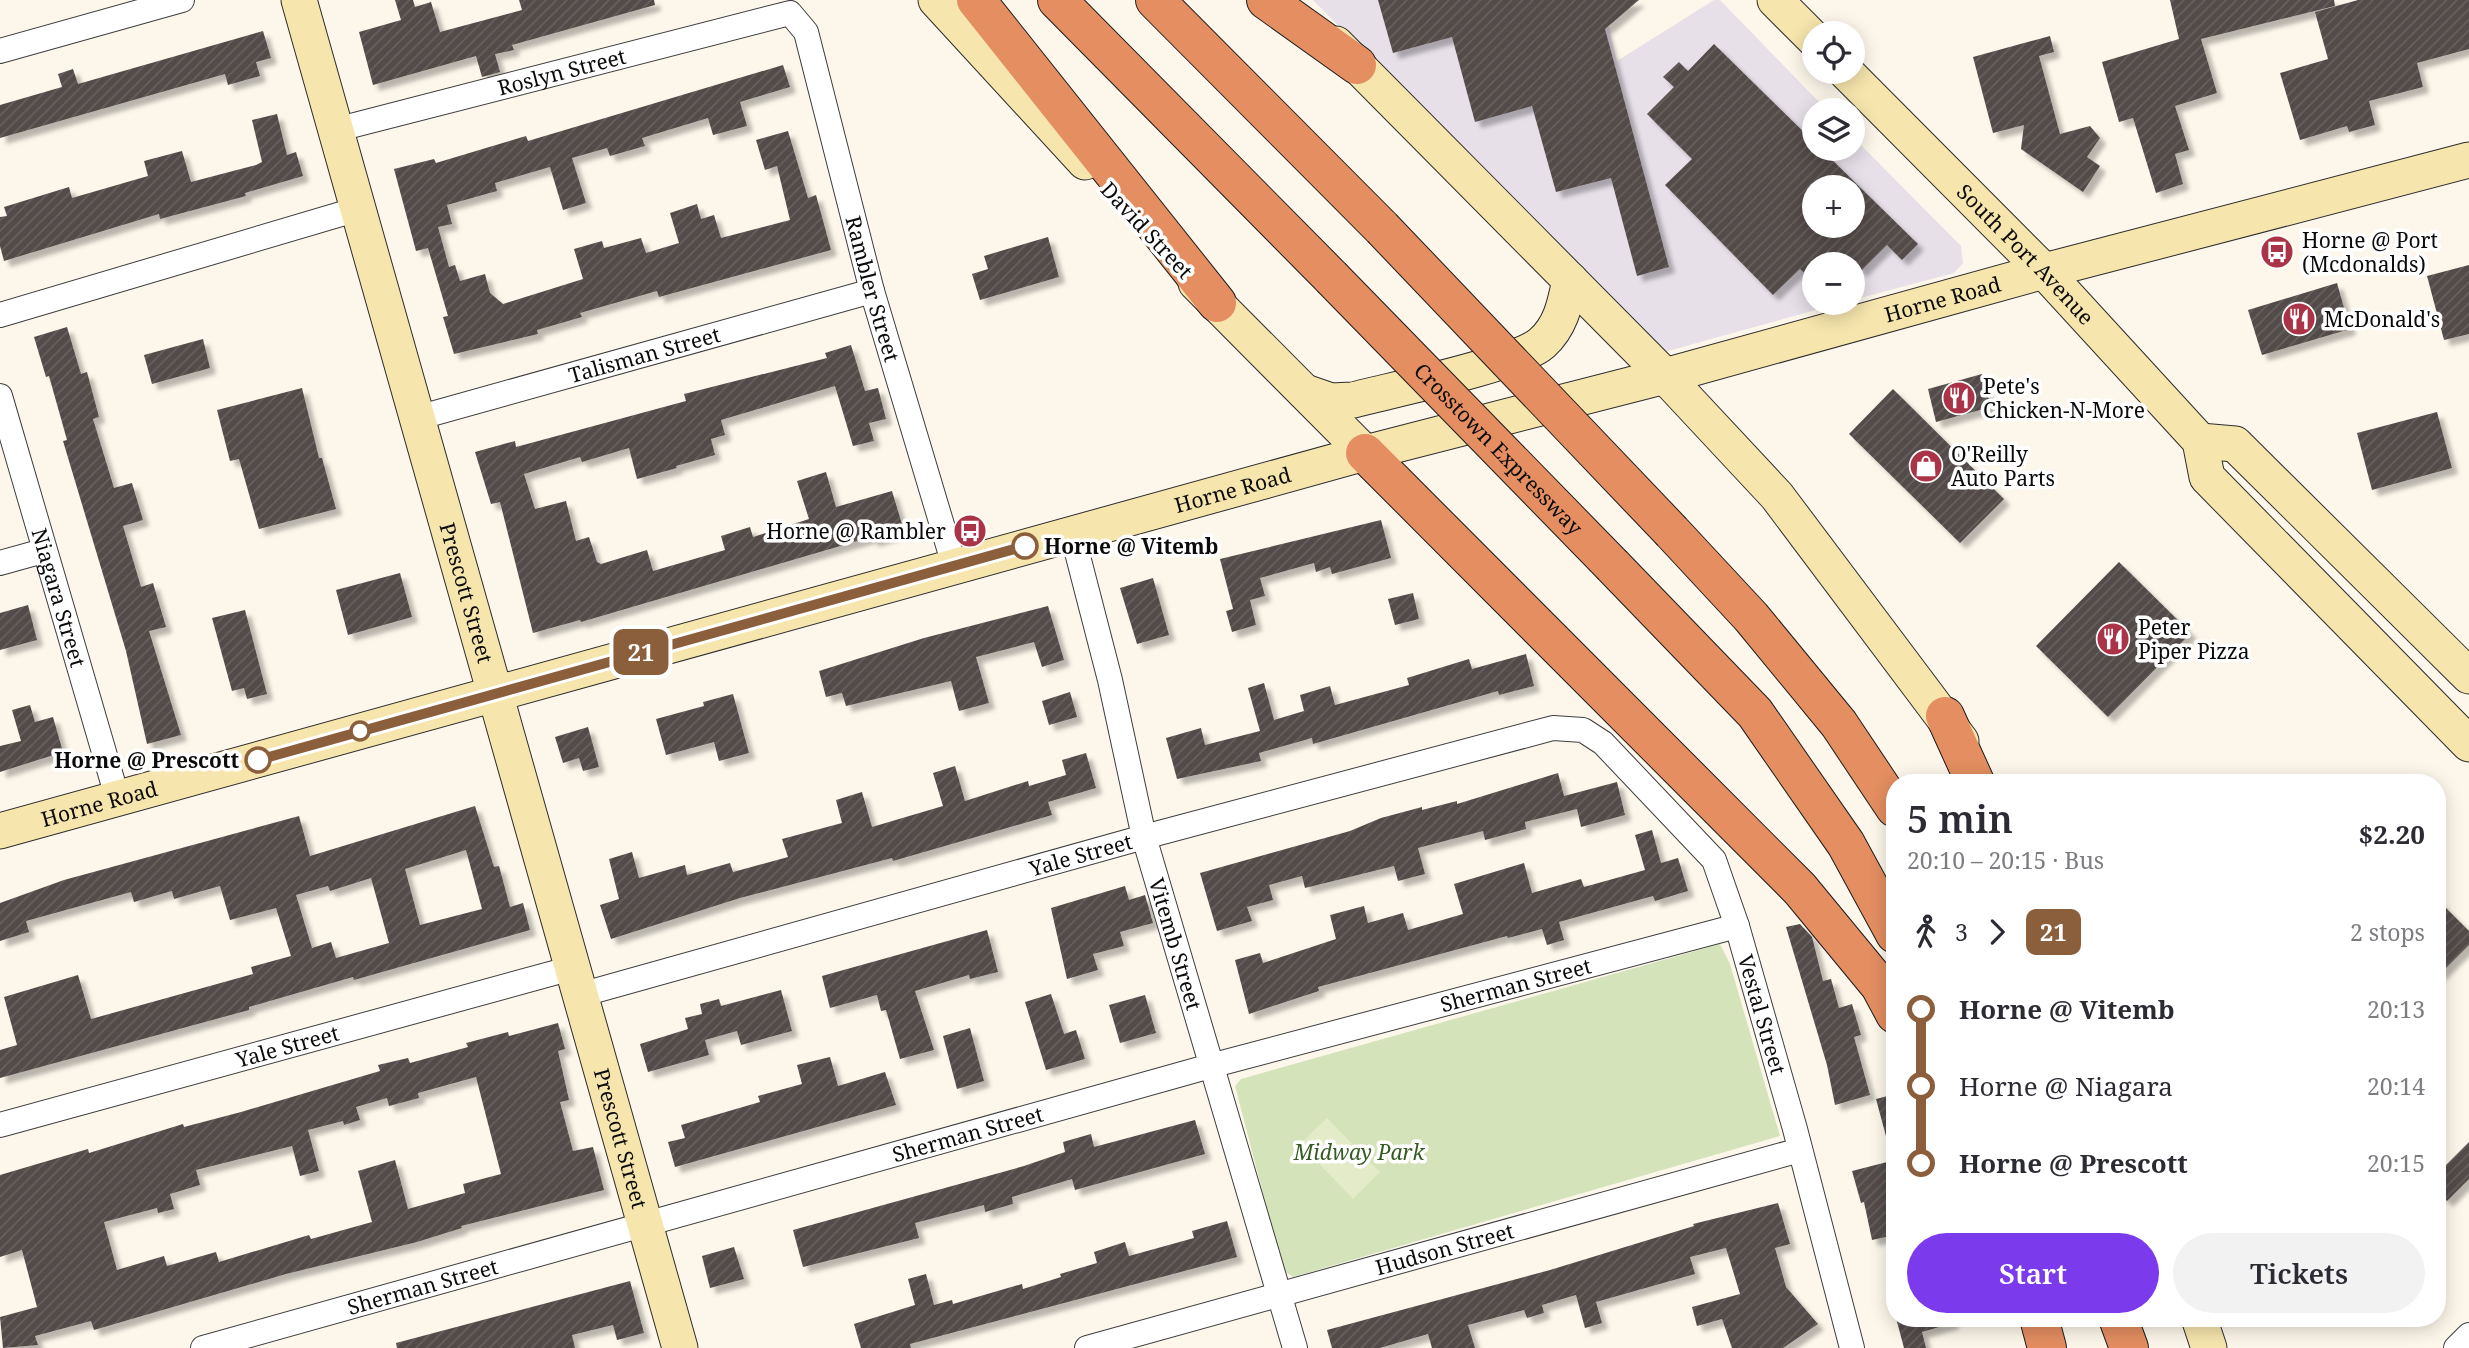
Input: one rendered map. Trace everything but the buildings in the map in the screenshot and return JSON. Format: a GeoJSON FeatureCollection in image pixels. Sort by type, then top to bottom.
{"type":"FeatureCollection","features":[{"type":"Feature","properties":{"kind":"highway"},"geometry":{"type":"LineString","coordinates":[[976,0],[1217,303]]}},
{"type":"Feature","properties":{"kind":"highway","name":"Crosstown Expressway"},"geometry":{"type":"LineString","coordinates":[[1057,0],[1755,713],[1846,844],[1886,917]]}},
{"type":"Feature","properties":{"kind":"highway"},"geometry":{"type":"LineString","coordinates":[[1155,0],[1382,228],[1751,617],[1839,724],[1886,794]]}},
{"type":"Feature","properties":{"kind":"highway"},"geometry":{"type":"LineString","coordinates":[[1266,0],[1357,65]]}},
{"type":"Feature","properties":{"kind":"highway"},"geometry":{"type":"LineString","coordinates":[[1365,453],[1800,889],[1880,986],[1886,997]]}},
{"type":"Feature","properties":{"kind":"highway"},"geometry":{"type":"LineString","coordinates":[[1945,716],[1971,774]]}},
{"type":"Feature","properties":{"kind":"highway"},"geometry":{"type":"LineString","coordinates":[[2041,1327],[2047,1348]]}},
{"type":"Feature","properties":{"kind":"highway"},"geometry":{"type":"LineString","coordinates":[[2121,1327],[2129,1348]]}},
{"type":"Feature","properties":{"kind":"highway"},"geometry":{"type":"LineString","coordinates":[[2146,1327],[2149,1348]]}},
{"type":"Feature","properties":{"kind":"main road","name":"Prescott Street"},"geometry":{"type":"LineString","coordinates":[[299,0],[680,1348]]}},
{"type":"Feature","properties":{"kind":"main road","name":"David Street"},"geometry":{"type":"LineString","coordinates":[[936,0],[1217,303],[1365,453]]}},
{"type":"Feature","properties":{"kind":"main road"},"geometry":{"type":"LineString","coordinates":[[1291,0],[1665,376],[1777,496],[1945,716],[1982,774]]}},
{"type":"Feature","properties":{"kind":"main road"},"geometry":{"type":"LineString","coordinates":[[1775,0],[1802,27]]}},
{"type":"Feature","properties":{"kind":"main road","name":"South Port Avenue"},"geometry":{"type":"LineString","coordinates":[[1858,84],[2044,271],[2200,441]]}},
{"type":"Feature","properties":{"kind":"main road","name":"Horne Road"},"geometry":{"type":"LineString","coordinates":[[0,831],[118,800],[494,692],[1365,453],[1665,376],[2044,271],[2469,160]]}},
{"type":"Feature","properties":{"kind":"main road"},"geometry":{"type":"LineString","coordinates":[[1305,392],[1331,401],[1353,400],[1528,353],[1555,328],[1563,311],[1570,280]]}},
{"type":"Feature","properties":{"kind":"main road"},"geometry":{"type":"LineString","coordinates":[[2469,676],[2235,444],[2200,441],[2207,477],[2469,744]]}},
{"type":"Feature","properties":{"kind":"main road"},"geometry":{"type":"LineString","coordinates":[[2202,1327],[2209,1348]]}},
{"type":"Feature","properties":{"kind":"street"},"geometry":{"type":"LineString","coordinates":[[0,51],[182,0]]}},
{"type":"Feature","properties":{"kind":"street","name":"Roslyn Street"},"geometry":{"type":"LineString","coordinates":[[335,130],[790,13]]}},
{"type":"Feature","properties":{"kind":"street","name":"Rambler Street"},"geometry":{"type":"LineString","coordinates":[[790,13],[806,32],[872,291],[954,565]]}},
{"type":"Feature","properties":{"kind":"street"},"geometry":{"type":"LineString","coordinates":[[0,315],[358,209]]}},
{"type":"Feature","properties":{"kind":"street","name":"Talisman Street"},"geometry":{"type":"LineString","coordinates":[[417,418],[872,291]]}},
{"type":"Feature","properties":{"kind":"street","name":"Niagara Street"},"geometry":{"type":"LineString","coordinates":[[0,396],[43,551],[118,800]]}},
{"type":"Feature","properties":{"kind":"street","name":"Vitemb Street"},"geometry":{"type":"LineString","coordinates":[[1072,533],[1110,680],[1144,837],[1214,1065],[1295,1348]]}},
{"type":"Feature","properties":{"kind":"street"},"geometry":{"type":"LineString","coordinates":[[0,563],[43,551]]}},
{"type":"Feature","properties":{"kind":"street","name":"Yale Street"},"geometry":{"type":"LineString","coordinates":[[0,1125],[1144,837],[1553,728],[1583,730]]}},
{"type":"Feature","properties":{"kind":"street","name":"Vestal Street"},"geometry":{"type":"LineString","coordinates":[[1583,730],[1603,743],[1714,860],[1737,926],[1853,1348]]}},
{"type":"Feature","properties":{"kind":"street","name":"Sherman Street"},"geometry":{"type":"LineString","coordinates":[[203,1348],[1214,1065],[1737,926]]}},
{"type":"Feature","properties":{"kind":"street","name":"Hudson Street"},"geometry":{"type":"LineString","coordinates":[[1087,1348],[1800,1150]]}},
{"type":"Feature","properties":{"kind":"street"},"geometry":{"type":"LineString","coordinates":[[2456,1348],[2469,1335]]}},
{"type":"Feature","properties":{"kind":"shaded area"},"geometry":{"type":"Polygon","coordinates":[[[1313,0],[1603,0],[1617,61],[1714,0],[1720,0],[1815,98],[1802,98],[1802,161],[1865,161],[1865,149],[1961,246],[1963,263],[1954,273],[1865,297],[1865,252],[1802,252],[1802,314],[1668,351],[1659,349],[1313,0]]]}},
{"type":"Feature","properties":{"kind":"green space","name":"Midway Park"},"geometry":{"type":"Polygon","coordinates":[[[1720,944],[1730,964],[1780,1136],[1293,1277],[1283,1270],[1235,1086],[1241,1079],[1720,944]]]}},
{"type":"Feature","properties":{"kind":"green space"},"geometry":{"type":"Polygon","coordinates":[[[1327,1118],[1380,1172],[1353,1199],[1300,1144],[1327,1118]]]}},
{"type":"Feature","properties":{"kind":"bus line","name":"21"},"geometry":{"type":"LineString","coordinates":[[258,760],[1025,546]]}},
{"type":"Feature","properties":{"kind":"place","name":"Horne @ Port (Mcdonalds)"},"geometry":{"type":"Point","coordinates":[2277,252]}},
{"type":"Feature","properties":{"kind":"place","name":"McDonald's"},"geometry":{"type":"Point","coordinates":[2299,319]}},
{"type":"Feature","properties":{"kind":"place","name":"Pete's Chicken-N-More"},"geometry":{"type":"Point","coordinates":[1959,398]}},
{"type":"Feature","properties":{"kind":"place","name":"O'Reilly Auto Parts"},"geometry":{"type":"Point","coordinates":[1926,466]}},
{"type":"Feature","properties":{"kind":"place","name":"Horne @ Rambler"},"geometry":{"type":"Point","coordinates":[970,531]}},
{"type":"Feature","properties":{"kind":"place","name":"Horne @ Vitemb"},"geometry":{"type":"Point","coordinates":[1025,546]}},
{"type":"Feature","properties":{"kind":"place","name":"Peter Piper Pizza"},"geometry":{"type":"Point","coordinates":[2113,639]}},
{"type":"Feature","properties":{"kind":"place","name":"Horne @ Prescott"},"geometry":{"type":"Point","coordinates":[258,760]}}]}
